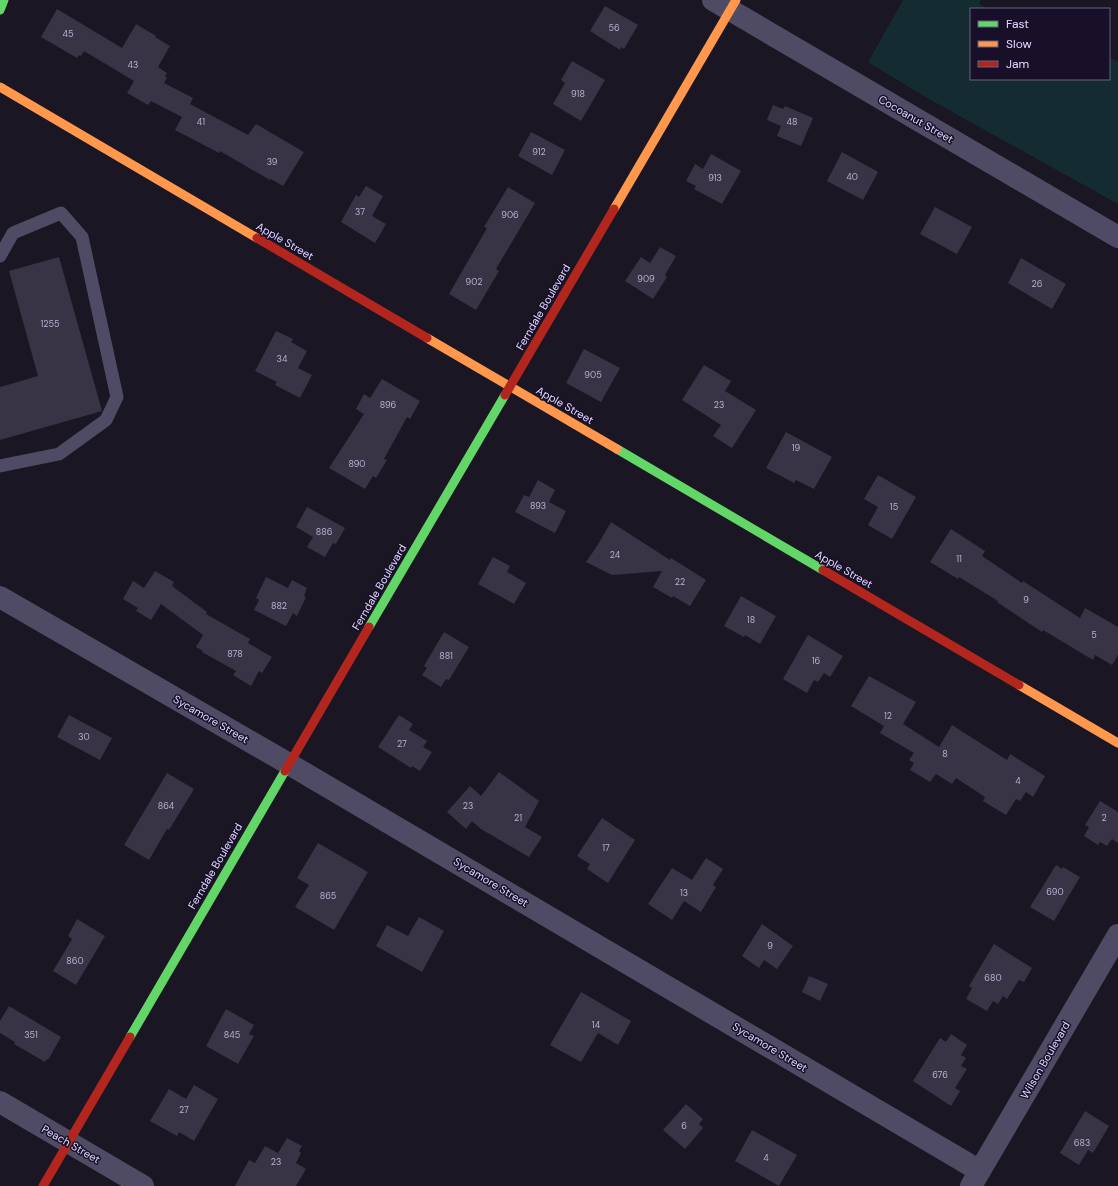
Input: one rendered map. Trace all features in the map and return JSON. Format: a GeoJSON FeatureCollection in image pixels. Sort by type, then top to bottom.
{"type":"FeatureCollection","features":[{"type":"Feature","properties":{"kind":"street"},"geometry":{"type":"LineString","coordinates":[[0,10],[4,0]]}},
{"type":"Feature","properties":{"kind":"street","name":"Cocoanut Street"},"geometry":{"type":"LineString","coordinates":[[727,3],[1118,237]]}},
{"type":"Feature","properties":{"kind":"street","name":"Ferndale Boulevard"},"geometry":{"type":"LineString","coordinates":[[43,1186],[510,387],[727,3]]}},
{"type":"Feature","properties":{"kind":"street","name":"Apple Street"},"geometry":{"type":"LineString","coordinates":[[0,87],[1118,743]]}},
{"type":"Feature","properties":{"kind":"street","name":"Sycamore Street"},"geometry":{"type":"LineString","coordinates":[[0,596],[289,764],[976,1178]]}},
{"type":"Feature","properties":{"kind":"street","name":"Wilson Boulevard"},"geometry":{"type":"LineString","coordinates":[[976,1178],[1118,935]]}},
{"type":"Feature","properties":{"kind":"street","name":"Peach Street"},"geometry":{"type":"LineString","coordinates":[[0,1102],[143,1186]]}},
{"type":"Feature","properties":{"kind":"lane"},"geometry":{"type":"LineString","coordinates":[[0,256],[13,233],[61,214],[82,237],[117,397],[106,420],[60,454],[0,466]]}},
{"type":"Feature","properties":{"kind":"green space"},"geometry":{"type":"Polygon","coordinates":[[[903,0],[981,0],[979,4],[986,8],[970,8],[970,80],[1110,80],[1110,58],[1118,61],[1118,204],[922,95],[868,62],[903,0]]]}},
{"type":"Feature","properties":{"kind":"building"},"geometry":{"type":"Polygon","coordinates":[[[605,6],[638,25],[624,49],[621,47],[620,50],[590,31],[605,6]]]}},
{"type":"Feature","properties":{"kind":"building"},"geometry":{"type":"Polygon","coordinates":[[[57,9],[122,48],[136,24],[170,46],[158,67],[167,73],[165,76],[167,78],[164,83],[193,98],[190,104],[248,135],[256,124],[304,152],[283,186],[220,151],[219,153],[175,130],[182,117],[151,101],[148,105],[127,93],[134,81],[84,51],[81,56],[79,55],[77,58],[41,37],[57,9]]]}},
{"type":"Feature","properties":{"kind":"building"},"geometry":{"type":"Polygon","coordinates":[[[572,61],[605,80],[581,121],[553,104],[565,83],[561,80],[572,61]]]}},
{"type":"Feature","properties":{"kind":"building"},"geometry":{"type":"Polygon","coordinates":[[[773,105],[783,109],[785,106],[813,118],[801,146],[777,136],[781,126],[767,120],[773,105]]]}},
{"type":"Feature","properties":{"kind":"building"},"geometry":{"type":"Polygon","coordinates":[[[531,132],[565,150],[552,175],[518,156],[531,132]]]}},
{"type":"Feature","properties":{"kind":"building"},"geometry":{"type":"Polygon","coordinates":[[[842,152],[878,172],[863,200],[827,181],[842,152]]]}},
{"type":"Feature","properties":{"kind":"building"},"geometry":{"type":"Polygon","coordinates":[[[711,154],[741,171],[722,204],[694,189],[696,186],[686,181],[695,164],[703,169],[711,154]]]}},
{"type":"Feature","properties":{"kind":"building"},"geometry":{"type":"Polygon","coordinates":[[[366,186],[383,196],[372,216],[386,224],[375,243],[341,222],[356,195],[359,197],[366,186]]]}},
{"type":"Feature","properties":{"kind":"building"},"geometry":{"type":"Polygon","coordinates":[[[508,187],[535,203],[496,269],[499,271],[476,310],[449,294],[487,228],[484,227],[508,187]]]}},
{"type":"Feature","properties":{"kind":"building"},"geometry":{"type":"Polygon","coordinates":[[[935,207],[972,227],[957,254],[920,234],[935,207]]]}},
{"type":"Feature","properties":{"kind":"building"},"geometry":{"type":"Polygon","coordinates":[[[660,247],[676,256],[665,275],[667,277],[653,299],[625,281],[641,257],[650,263],[660,247]]]}},
{"type":"Feature","properties":{"kind":"building"},"geometry":{"type":"Polygon","coordinates":[[[59,257],[102,411],[0,440],[0,387],[38,376],[9,271],[59,257]]]}},
{"type":"Feature","properties":{"kind":"building"},"geometry":{"type":"Polygon","coordinates":[[[1021,258],[1066,284],[1052,309],[1008,283],[1021,258]]]}},
{"type":"Feature","properties":{"kind":"building"},"geometry":{"type":"Polygon","coordinates":[[[276,331],[293,339],[291,342],[307,351],[298,368],[312,375],[300,398],[275,385],[277,382],[255,371],[276,331]]]}},
{"type":"Feature","properties":{"kind":"building"},"geometry":{"type":"Polygon","coordinates":[[[584,349],[620,368],[601,402],[566,383],[584,349]]]}},
{"type":"Feature","properties":{"kind":"building"},"geometry":{"type":"Polygon","coordinates":[[[704,365],[731,381],[725,391],[756,410],[732,448],[713,436],[721,425],[682,400],[704,365]]]}},
{"type":"Feature","properties":{"kind":"building"},"geometry":{"type":"Polygon","coordinates":[[[382,379],[420,401],[410,419],[407,417],[384,459],[387,460],[376,478],[373,476],[365,489],[329,468],[364,414],[356,409],[364,394],[370,398],[382,379]]]}},
{"type":"Feature","properties":{"kind":"building"},"geometry":{"type":"Polygon","coordinates":[[[786,432],[832,457],[814,489],[796,480],[794,483],[766,468],[786,432]]]}},
{"type":"Feature","properties":{"kind":"building"},"geometry":{"type":"Polygon","coordinates":[[[878,475],[916,497],[892,539],[868,525],[878,507],[864,499],[878,475]]]}},
{"type":"Feature","properties":{"kind":"building"},"geometry":{"type":"Polygon","coordinates":[[[538,480],[555,490],[549,502],[566,511],[555,533],[515,512],[524,495],[529,497],[538,480]]]}},
{"type":"Feature","properties":{"kind":"building"},"geometry":{"type":"Polygon","coordinates":[[[307,507],[345,528],[336,544],[333,543],[325,557],[307,547],[313,537],[296,527],[307,507]]]}},
{"type":"Feature","properties":{"kind":"building"},"geometry":{"type":"Polygon","coordinates":[[[611,522],[670,560],[671,558],[706,580],[690,606],[653,587],[662,571],[612,575],[586,562],[611,522]]]}},
{"type":"Feature","properties":{"kind":"building"},"geometry":{"type":"Polygon","coordinates":[[[951,529],[985,551],[982,556],[1022,583],[1023,581],[1080,618],[1085,608],[1118,627],[1118,655],[1112,665],[1095,655],[1093,660],[1043,630],[1042,632],[997,602],[998,601],[959,577],[958,579],[930,562],[951,529]]]}},
{"type":"Feature","properties":{"kind":"building"},"geometry":{"type":"Polygon","coordinates":[[[493,557],[510,566],[507,572],[526,583],[514,604],[478,584],[493,557]]]}},
{"type":"Feature","properties":{"kind":"building"},"geometry":{"type":"Polygon","coordinates":[[[155,571],[174,582],[172,586],[207,612],[206,614],[250,639],[248,643],[272,657],[262,673],[259,671],[251,686],[233,675],[236,671],[202,652],[203,651],[196,647],[203,635],[161,604],[151,620],[136,611],[138,608],[123,599],[133,581],[144,588],[155,571]]]}},
{"type":"Feature","properties":{"kind":"building"},"geometry":{"type":"Polygon","coordinates":[[[266,577],[288,588],[292,580],[307,588],[304,596],[306,597],[297,616],[293,613],[286,626],[254,610],[259,600],[256,598],[266,577]]]}},
{"type":"Feature","properties":{"kind":"building"},"geometry":{"type":"Polygon","coordinates":[[[741,596],[776,616],[760,644],[745,635],[744,637],[724,626],[741,596]]]}},
{"type":"Feature","properties":{"kind":"building"},"geometry":{"type":"Polygon","coordinates":[[[444,632],[469,647],[449,680],[446,679],[441,687],[422,675],[427,668],[424,666],[444,632]]]}},
{"type":"Feature","properties":{"kind":"building"},"geometry":{"type":"Polygon","coordinates":[[[808,635],[843,656],[830,677],[824,673],[818,682],[814,680],[807,693],[783,679],[808,635]]]}},
{"type":"Feature","properties":{"kind":"building"},"geometry":{"type":"Polygon","coordinates":[[[869,676],[916,702],[903,724],[939,747],[952,725],[1007,760],[1010,754],[1045,776],[1033,797],[1026,792],[1020,801],[1016,799],[1006,815],[983,801],[985,797],[956,778],[952,784],[936,774],[930,782],[910,770],[914,763],[909,760],[914,753],[880,733],[884,726],[851,706],[869,676]]]}},
{"type":"Feature","properties":{"kind":"building"},"geometry":{"type":"Polygon","coordinates":[[[69,715],[112,738],[100,760],[57,737],[69,715]]]}},
{"type":"Feature","properties":{"kind":"building"},"geometry":{"type":"Polygon","coordinates":[[[399,715],[413,724],[409,730],[427,741],[423,747],[432,752],[420,771],[412,766],[411,768],[378,747],[399,715]]]}},
{"type":"Feature","properties":{"kind":"building"},"geometry":{"type":"Polygon","coordinates":[[[499,772],[539,801],[525,827],[542,837],[529,857],[481,829],[472,821],[466,829],[447,812],[470,786],[481,796],[499,772]]]}},
{"type":"Feature","properties":{"kind":"building"},"geometry":{"type":"Polygon","coordinates":[[[167,773],[194,789],[169,830],[167,829],[149,860],[124,845],[167,773]]]}},
{"type":"Feature","properties":{"kind":"building"},"geometry":{"type":"Polygon","coordinates":[[[1100,801],[1118,812],[1118,843],[1112,839],[1107,846],[1100,842],[1098,845],[1084,836],[1089,827],[1085,825],[1100,801]]]}},
{"type":"Feature","properties":{"kind":"building"},"geometry":{"type":"Polygon","coordinates":[[[602,818],[635,840],[608,883],[587,869],[590,864],[577,856],[602,818]]]}},
{"type":"Feature","properties":{"kind":"building"},"geometry":{"type":"Polygon","coordinates":[[[318,843],[368,872],[334,930],[295,907],[309,885],[297,878],[318,843]]]}},
{"type":"Feature","properties":{"kind":"building"},"geometry":{"type":"Polygon","coordinates":[[[706,858],[723,869],[713,885],[716,887],[701,912],[684,901],[672,920],[648,904],[672,868],[692,880],[706,858]]]}},
{"type":"Feature","properties":{"kind":"building"},"geometry":{"type":"Polygon","coordinates":[[[1056,865],[1062,869],[1063,867],[1080,877],[1054,921],[1030,907],[1056,865]]]}},
{"type":"Feature","properties":{"kind":"building"},"geometry":{"type":"Polygon","coordinates":[[[419,917],[444,931],[422,972],[376,946],[387,925],[408,936],[419,917]]]}},
{"type":"Feature","properties":{"kind":"building"},"geometry":{"type":"Polygon","coordinates":[[[77,919],[105,936],[76,985],[53,971],[72,939],[68,936],[77,919]]]}},
{"type":"Feature","properties":{"kind":"building"},"geometry":{"type":"Polygon","coordinates":[[[762,924],[793,946],[777,969],[764,960],[759,968],[742,956],[762,924]]]}},
{"type":"Feature","properties":{"kind":"building"},"geometry":{"type":"Polygon","coordinates":[[[994,944],[1032,968],[1024,982],[1019,980],[1007,999],[1003,996],[998,1004],[993,1001],[987,1011],[966,999],[972,988],[969,986],[994,944]]]}},
{"type":"Feature","properties":{"kind":"building"},"geometry":{"type":"Polygon","coordinates":[[[809,976],[828,984],[820,1001],[802,992],[809,976]]]}},
{"type":"Feature","properties":{"kind":"building"},"geometry":{"type":"Polygon","coordinates":[[[581,992],[631,1021],[618,1045],[598,1033],[581,1062],[550,1045],[581,992]]]}},
{"type":"Feature","properties":{"kind":"building"},"geometry":{"type":"Polygon","coordinates":[[[9,1006],[61,1037],[48,1060],[47,1059],[45,1062],[14,1044],[15,1042],[0,1033],[0,1021],[9,1006]]]}},
{"type":"Feature","properties":{"kind":"building"},"geometry":{"type":"Polygon","coordinates":[[[226,1009],[254,1025],[249,1034],[254,1036],[238,1064],[206,1046],[226,1009]]]}},
{"type":"Feature","properties":{"kind":"building"},"geometry":{"type":"Polygon","coordinates":[[[951,1034],[967,1045],[961,1055],[966,1058],[961,1066],[967,1069],[955,1088],[960,1091],[951,1106],[913,1081],[940,1038],[946,1042],[951,1034]]]}},
{"type":"Feature","properties":{"kind":"building"},"geometry":{"type":"Polygon","coordinates":[[[194,1085],[218,1099],[194,1141],[179,1132],[177,1136],[150,1121],[169,1089],[186,1099],[194,1085]]]}},
{"type":"Feature","properties":{"kind":"building"},"geometry":{"type":"Polygon","coordinates":[[[686,1104],[703,1119],[699,1124],[703,1128],[685,1149],[663,1130],[686,1104]]]}},
{"type":"Feature","properties":{"kind":"building"},"geometry":{"type":"Polygon","coordinates":[[[1085,1111],[1109,1126],[1093,1153],[1088,1150],[1079,1165],[1060,1153],[1085,1111]]]}},
{"type":"Feature","properties":{"kind":"building"},"geometry":{"type":"Polygon","coordinates":[[[752,1130],[797,1155],[779,1186],[735,1161],[752,1130]]]}},
{"type":"Feature","properties":{"kind":"building"},"geometry":{"type":"Polygon","coordinates":[[[287,1138],[302,1146],[299,1151],[301,1153],[296,1163],[306,1169],[296,1186],[235,1186],[249,1160],[255,1163],[265,1146],[278,1153],[287,1138]]]}},
{"type":"Feature","properties":{"kind":"traffic: fast"},"geometry":{"type":"LineString","coordinates":[[0,10],[4,0]]}},
{"type":"Feature","properties":{"kind":"traffic: fast"},"geometry":{"type":"LineString","coordinates":[[369,627],[505,395]]}},
{"type":"Feature","properties":{"kind":"traffic: fast"},"geometry":{"type":"LineString","coordinates":[[617,449],[823,570]]}},
{"type":"Feature","properties":{"kind":"traffic: fast"},"geometry":{"type":"LineString","coordinates":[[130,1037],[285,771]]}},
{"type":"Feature","properties":{"kind":"traffic: slow"},"geometry":{"type":"LineString","coordinates":[[614,209],[736,0]]}},
{"type":"Feature","properties":{"kind":"traffic: slow"},"geometry":{"type":"LineString","coordinates":[[0,87],[257,238]]}},
{"type":"Feature","properties":{"kind":"traffic: slow"},"geometry":{"type":"LineString","coordinates":[[427,338],[617,449]]}},
{"type":"Feature","properties":{"kind":"traffic: slow"},"geometry":{"type":"LineString","coordinates":[[1019,685],[1118,743]]}},
{"type":"Feature","properties":{"kind":"traffic: jam"},"geometry":{"type":"LineString","coordinates":[[505,395],[614,209]]}},
{"type":"Feature","properties":{"kind":"traffic: jam"},"geometry":{"type":"LineString","coordinates":[[257,238],[427,338]]}},
{"type":"Feature","properties":{"kind":"traffic: jam"},"geometry":{"type":"LineString","coordinates":[[823,570],[1019,685]]}},
{"type":"Feature","properties":{"kind":"traffic: jam"},"geometry":{"type":"LineString","coordinates":[[285,771],[369,627]]}},
{"type":"Feature","properties":{"kind":"traffic: jam"},"geometry":{"type":"LineString","coordinates":[[43,1186],[130,1037]]}}]}
